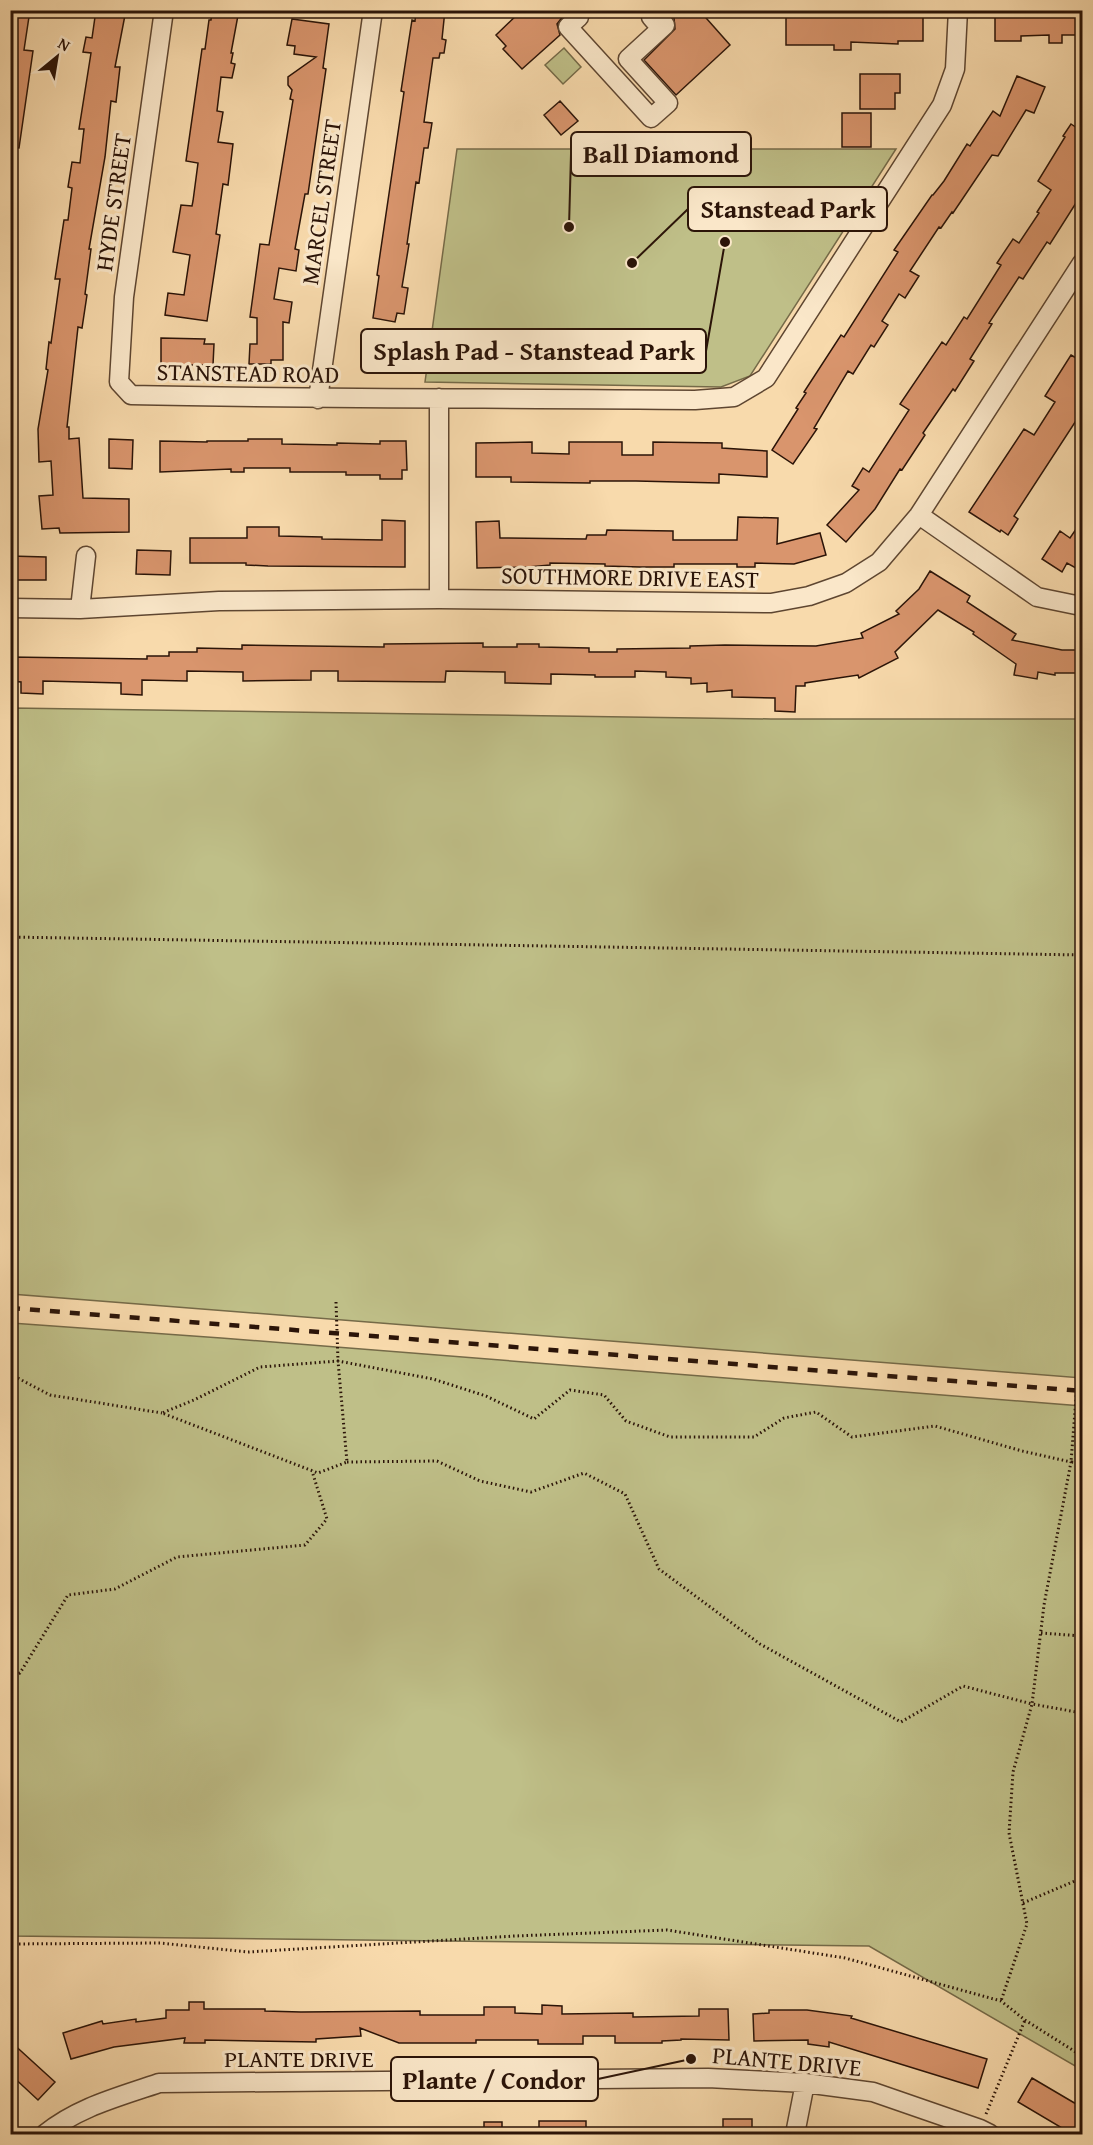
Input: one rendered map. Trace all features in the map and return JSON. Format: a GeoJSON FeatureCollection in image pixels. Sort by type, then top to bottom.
{"type":"FeatureCollection","features":[{"type":"Feature","properties":{"kind":"street","name":"HYDE STREET"},"geometry":{"type":"LineString","coordinates":[[131,395],[119,382],[124,297],[164,10]]}},
{"type":"Feature","properties":{"kind":"street","name":"MARCEL STREET"},"geometry":{"type":"LineString","coordinates":[[318,399],[373,10]]}},
{"type":"Feature","properties":{"kind":"street"},"geometry":{"type":"LineString","coordinates":[[574,10],[579,17],[568,27],[651,118],[668,103],[628,59],[665,25],[661,20],[657,24],[651,17],[654,15],[650,10]]}},
{"type":"Feature","properties":{"kind":"street","name":"STANSTEAD ROAD"},"geometry":{"type":"LineString","coordinates":[[131,395],[318,399],[695,400],[734,397],[766,378],[942,105],[955,69],[958,10]]}},
{"type":"Feature","properties":{"kind":"street","name":"SOUTHMORE DRIVE EAST"},"geometry":{"type":"LineString","coordinates":[[10,608],[80,609],[219,601],[439,599],[771,603],[809,596],[846,583],[879,562],[919,515],[1083,263]]}},
{"type":"Feature","properties":{"kind":"street"},"geometry":{"type":"LineString","coordinates":[[439,398],[439,599]]}},
{"type":"Feature","properties":{"kind":"street"},"geometry":{"type":"LineString","coordinates":[[919,515],[1037,597],[1076,605],[1083,602]]}},
{"type":"Feature","properties":{"kind":"street"},"geometry":{"type":"LineString","coordinates":[[80,609],[86,556]]}},
{"type":"Feature","properties":{"kind":"street","name":"PLANTE DRIVE"},"geometry":{"type":"LineString","coordinates":[[45,2134],[87,2108],[159,2083],[708,2078],[805,2083],[873,2092],[985,2132]]}},
{"type":"Feature","properties":{"kind":"street"},"geometry":{"type":"LineString","coordinates":[[795,2134],[805,2083]]}},
{"type":"Feature","properties":{"kind":"path"},"geometry":{"type":"LineString","coordinates":[[10,937],[1083,955]]}},
{"type":"Feature","properties":{"kind":"path"},"geometry":{"type":"LineString","coordinates":[[336,1302],[338,1360],[347,1462]]}},
{"type":"Feature","properties":{"kind":"path"},"geometry":{"type":"LineString","coordinates":[[1001,2001],[1027,1924],[1009,1833],[1012,1772],[1032,1704],[1041,1634],[1071,1462],[1079,1360],[1083,1356]]}},
{"type":"Feature","properties":{"kind":"path"},"geometry":{"type":"LineString","coordinates":[[162,1413],[194,1400],[260,1367],[338,1360],[433,1378],[486,1396],[534,1419],[570,1390],[604,1395],[626,1421],[670,1437],[754,1437],[784,1418],[816,1412],[852,1437],[935,1426],[1022,1451],[1083,1463]]}},
{"type":"Feature","properties":{"kind":"path"},"geometry":{"type":"LineString","coordinates":[[10,1374],[50,1395],[162,1413],[318,1473],[347,1462],[437,1461],[480,1481],[531,1492],[584,1473],[625,1494],[659,1569],[760,1644],[901,1722],[963,1686],[1032,1704],[1083,1713]]}},
{"type":"Feature","properties":{"kind":"path"},"geometry":{"type":"LineString","coordinates":[[10,1676],[20,1673],[68,1595],[115,1589],[177,1557],[305,1545],[327,1519],[312,1471]]}},
{"type":"Feature","properties":{"kind":"path"},"geometry":{"type":"LineString","coordinates":[[1041,1634],[1083,1636]]}},
{"type":"Feature","properties":{"kind":"path"},"geometry":{"type":"LineString","coordinates":[[1023,1903],[1075,1881],[1083,1880]]}},
{"type":"Feature","properties":{"kind":"path"},"geometry":{"type":"LineString","coordinates":[[10,1944],[160,1943],[248,1952],[515,1936],[667,1930],[845,1958],[1001,2001],[1025,2020],[1083,2056]]}},
{"type":"Feature","properties":{"kind":"path"},"geometry":{"type":"LineString","coordinates":[[985,2132],[1025,2020]]}},
{"type":"Feature","properties":{"kind":"green space"},"geometry":{"type":"Polygon","coordinates":[[[564,48],[581,67],[563,84],[545,65],[564,48]]]}},
{"type":"Feature","properties":{"kind":"green space"},"geometry":{"type":"Polygon","coordinates":[[[457,149],[896,149],[750,376],[721,387],[425,382],[457,149]]]}},
{"type":"Feature","properties":{"kind":"green space"},"geometry":{"type":"Polygon","coordinates":[[[11,708],[771,719],[1082,719],[1082,1378],[11,1294],[11,708]]]}},
{"type":"Feature","properties":{"kind":"green space"},"geometry":{"type":"Polygon","coordinates":[[[11,1323],[1082,1406],[1082,2070],[869,1946],[11,1936],[11,1323]]]}},
{"type":"Feature","properties":{"kind":"building"},"geometry":{"type":"Polygon","coordinates":[[[10,10],[30,10],[24,50],[33,51],[19,148],[10,147],[10,10]]]}},
{"type":"Feature","properties":{"kind":"building"},"geometry":{"type":"Polygon","coordinates":[[[96,10],[126,10],[115,67],[120,67],[116,102],[111,101],[105,157],[89,249],[91,249],[85,294],[87,295],[82,328],[78,327],[67,427],[69,427],[69,439],[79,438],[83,498],[129,499],[129,532],[60,533],[59,528],[42,529],[39,496],[53,495],[51,461],[39,462],[38,429],[60,279],[55,279],[64,220],[68,220],[72,188],[68,187],[72,162],[80,163],[84,129],[79,129],[91,53],[83,52],[86,37],[92,38],[96,10]]]}},
{"type":"Feature","properties":{"kind":"building"},"geometry":{"type":"Polygon","coordinates":[[[212,10],[239,10],[231,53],[233,53],[231,63],[235,64],[232,78],[221,77],[217,111],[223,112],[218,142],[233,144],[228,185],[223,184],[216,234],[220,235],[207,321],[165,315],[168,293],[184,295],[190,255],[173,252],[181,205],[192,206],[193,201],[198,163],[186,161],[202,49],[205,49],[212,10]]]}},
{"type":"Feature","properties":{"kind":"building"},"geometry":{"type":"Polygon","coordinates":[[[416,10],[445,10],[442,39],[446,40],[444,53],[440,53],[439,58],[433,58],[424,122],[432,123],[428,148],[424,148],[419,183],[416,182],[402,287],[408,288],[404,314],[397,313],[395,322],[373,318],[379,276],[377,275],[404,92],[401,91],[412,20],[415,21],[416,10]]]}},
{"type":"Feature","properties":{"kind":"building"},"geometry":{"type":"Polygon","coordinates":[[[522,10],[563,10],[564,15],[557,24],[560,35],[522,69],[503,49],[506,46],[496,35],[522,10]]]}},
{"type":"Feature","properties":{"kind":"building"},"geometry":{"type":"Polygon","coordinates":[[[666,10],[699,10],[730,45],[676,95],[644,60],[675,29],[674,18],[666,10]]]}},
{"type":"Feature","properties":{"kind":"building"},"geometry":{"type":"Polygon","coordinates":[[[833,10],[853,10],[853,13],[899,10],[923,13],[923,41],[898,41],[898,44],[851,42],[851,50],[834,50],[834,45],[786,45],[786,14],[833,14],[833,10]]]}},
{"type":"Feature","properties":{"kind":"building"},"geometry":{"type":"Polygon","coordinates":[[[995,10],[1030,10],[1030,13],[1049,13],[1049,10],[1061,10],[1061,13],[1079,16],[1079,35],[1062,35],[1062,43],[1049,43],[1049,35],[1021,36],[1021,41],[995,41],[995,10]]]}},
{"type":"Feature","properties":{"kind":"building"},"geometry":{"type":"Polygon","coordinates":[[[292,19],[329,24],[323,68],[326,69],[308,194],[305,194],[295,249],[299,250],[296,271],[279,268],[274,299],[292,302],[289,323],[283,322],[283,360],[271,360],[271,364],[249,364],[250,344],[257,344],[257,318],[250,317],[260,244],[269,245],[293,100],[290,99],[292,90],[288,85],[288,77],[316,57],[294,54],[295,46],[287,45],[292,19]]]}},
{"type":"Feature","properties":{"kind":"building"},"geometry":{"type":"Polygon","coordinates":[[[860,74],[900,74],[900,93],[895,93],[895,109],[860,109],[860,74]]]}},
{"type":"Feature","properties":{"kind":"building"},"geometry":{"type":"Polygon","coordinates":[[[1017,76],[1045,87],[1034,113],[1026,110],[998,156],[992,155],[953,213],[941,228],[939,227],[910,271],[919,276],[905,298],[899,294],[882,321],[888,325],[874,347],[871,345],[853,374],[848,371],[814,428],[817,429],[793,464],[772,450],[798,409],[796,408],[806,393],[804,392],[841,335],[844,337],[898,252],[894,250],[944,181],[967,144],[970,146],[993,111],[1000,116],[1017,76]]]}},
{"type":"Feature","properties":{"kind":"building"},"geometry":{"type":"Polygon","coordinates":[[[560,101],[578,121],[561,135],[544,115],[560,101]]]}},
{"type":"Feature","properties":{"kind":"building"},"geometry":{"type":"Polygon","coordinates":[[[842,113],[871,113],[871,147],[842,147],[842,113]]]}},
{"type":"Feature","properties":{"kind":"building"},"geometry":{"type":"Polygon","coordinates":[[[1071,124],[1083,132],[1083,192],[1050,244],[1047,242],[1023,279],[1019,277],[989,323],[992,324],[970,359],[974,361],[955,391],[953,389],[923,433],[925,435],[902,470],[900,469],[875,509],[846,542],[827,525],[859,490],[852,486],[863,468],[869,472],[909,410],[900,404],[942,342],[946,345],[964,317],[967,319],[1001,265],[997,263],[1013,239],[1019,243],[1039,213],[1037,212],[1051,190],[1038,181],[1071,124]]]}},
{"type":"Feature","properties":{"kind":"building"},"geometry":{"type":"Polygon","coordinates":[[[161,338],[205,339],[204,344],[214,344],[213,365],[161,365],[161,338]]]}},
{"type":"Feature","properties":{"kind":"building"},"geometry":{"type":"Polygon","coordinates":[[[1071,355],[1083,362],[1083,410],[1014,516],[1018,519],[1008,535],[1001,530],[1000,532],[969,512],[1024,429],[1034,435],[1055,402],[1045,396],[1071,355]]]}},
{"type":"Feature","properties":{"kind":"building"},"geometry":{"type":"Polygon","coordinates":[[[109,439],[133,440],[132,469],[109,468],[109,439]]]}},
{"type":"Feature","properties":{"kind":"building"},"geometry":{"type":"Polygon","coordinates":[[[248,439],[282,439],[282,444],[337,445],[337,443],[380,444],[380,441],[406,441],[407,470],[402,470],[402,479],[380,479],[380,475],[346,475],[346,472],[290,472],[290,468],[244,468],[244,472],[231,472],[231,469],[160,472],[160,441],[207,442],[248,441],[248,439]]]}},
{"type":"Feature","properties":{"kind":"building"},"geometry":{"type":"Polygon","coordinates":[[[532,442],[532,453],[569,454],[569,442],[622,442],[622,455],[653,455],[653,442],[722,443],[722,448],[767,451],[767,477],[719,474],[719,483],[590,481],[590,483],[511,482],[511,477],[476,477],[476,443],[532,442]]]}},
{"type":"Feature","properties":{"kind":"building"},"geometry":{"type":"Polygon","coordinates":[[[738,517],[778,518],[777,544],[820,533],[826,555],[794,564],[755,563],[755,567],[737,567],[737,564],[674,564],[674,567],[640,567],[550,563],[550,565],[528,567],[477,568],[476,522],[499,521],[500,538],[586,539],[587,535],[606,535],[607,530],[673,531],[673,540],[737,540],[738,517]]]}},
{"type":"Feature","properties":{"kind":"building"},"geometry":{"type":"Polygon","coordinates":[[[1083,519],[1083,572],[1067,563],[1062,572],[1042,559],[1060,531],[1070,538],[1083,519]]]}},
{"type":"Feature","properties":{"kind":"building"},"geometry":{"type":"Polygon","coordinates":[[[382,520],[405,521],[405,567],[190,563],[190,538],[247,538],[247,527],[279,527],[279,536],[382,540],[382,520]]]}},
{"type":"Feature","properties":{"kind":"building"},"geometry":{"type":"Polygon","coordinates":[[[137,550],[171,551],[170,575],[136,574],[137,550]]]}},
{"type":"Feature","properties":{"kind":"building"},"geometry":{"type":"Polygon","coordinates":[[[10,556],[46,557],[46,580],[10,580],[10,556]]]}},
{"type":"Feature","properties":{"kind":"building"},"geometry":{"type":"Polygon","coordinates":[[[930,571],[970,596],[967,602],[1016,634],[1012,640],[1062,650],[1083,650],[1083,673],[1055,673],[1055,675],[1038,672],[1037,679],[1014,675],[1016,664],[973,634],[974,632],[938,610],[895,652],[898,658],[859,678],[858,675],[796,686],[795,712],[775,711],[775,698],[732,697],[732,690],[707,692],[707,683],[691,684],[691,678],[666,677],[666,672],[635,671],[635,677],[551,674],[551,684],[505,683],[505,672],[446,671],[445,682],[338,681],[338,671],[311,671],[311,680],[243,681],[243,672],[187,671],[187,681],[142,680],[142,695],[121,694],[121,683],[43,681],[43,694],[21,693],[21,682],[10,681],[10,657],[147,659],[147,656],[169,656],[169,652],[197,652],[197,648],[242,649],[242,645],[384,647],[384,644],[483,643],[483,647],[517,647],[517,644],[539,644],[539,647],[589,648],[589,652],[725,645],[816,646],[863,638],[861,633],[899,614],[896,611],[919,589],[930,571]]]}},
{"type":"Feature","properties":{"kind":"building"},"geometry":{"type":"Polygon","coordinates":[[[189,2002],[204,2002],[204,2009],[265,2009],[265,2011],[301,2012],[420,2011],[420,2015],[484,2015],[484,2007],[515,2007],[515,2013],[542,2014],[542,2005],[562,2006],[562,2014],[633,2013],[633,2017],[699,2016],[699,2009],[728,2009],[729,2040],[681,2039],[662,2041],[662,2043],[615,2043],[615,2036],[583,2036],[583,2044],[538,2044],[538,2040],[399,2043],[360,2028],[361,2036],[316,2039],[316,2042],[205,2040],[205,2043],[184,2043],[185,2038],[114,2047],[71,2059],[63,2033],[102,2021],[103,2024],[136,2019],[136,2022],[166,2018],[166,2010],[189,2010],[189,2002]]]}},
{"type":"Feature","properties":{"kind":"building"},"geometry":{"type":"Polygon","coordinates":[[[769,2010],[807,2010],[852,2016],[851,2018],[987,2059],[978,2088],[829,2042],[829,2047],[808,2044],[808,2040],[754,2041],[753,2014],[769,2013],[769,2010]]]}},
{"type":"Feature","properties":{"kind":"building"},"geometry":{"type":"Polygon","coordinates":[[[10,2041],[55,2082],[38,2100],[10,2074],[10,2041]]]}},
{"type":"Feature","properties":{"kind":"building"},"geometry":{"type":"Polygon","coordinates":[[[1032,2078],[1083,2108],[1083,2134],[1072,2134],[1018,2102],[1032,2078]]]}},
{"type":"Feature","properties":{"kind":"building"},"geometry":{"type":"Polygon","coordinates":[[[723,2119],[752,2119],[752,2134],[723,2134],[723,2119]]]}},
{"type":"Feature","properties":{"kind":"building"},"geometry":{"type":"Polygon","coordinates":[[[539,2121],[586,2121],[586,2134],[539,2134],[539,2121]]]}},
{"type":"Feature","properties":{"kind":"building"},"geometry":{"type":"Polygon","coordinates":[[[484,2122],[502,2122],[502,2134],[484,2134],[484,2122]]]}},
{"type":"Feature","properties":{"kind":"railway"},"geometry":{"type":"LineString","coordinates":[[10,1308],[1082,1391]]}},
{"type":"Feature","properties":{"kind":"place","name":"Ball Diamond"},"geometry":{"type":"Point","coordinates":[569,227]}},
{"type":"Feature","properties":{"kind":"place","name":"Splash Pad - Stanstead Park"},"geometry":{"type":"Point","coordinates":[725,242]}},
{"type":"Feature","properties":{"kind":"place","name":"Stanstead Park"},"geometry":{"type":"Point","coordinates":[632,263]}},
{"type":"Feature","properties":{"kind":"place","name":"Plante / Condor"},"geometry":{"type":"Point","coordinates":[691,2059]}}]}
